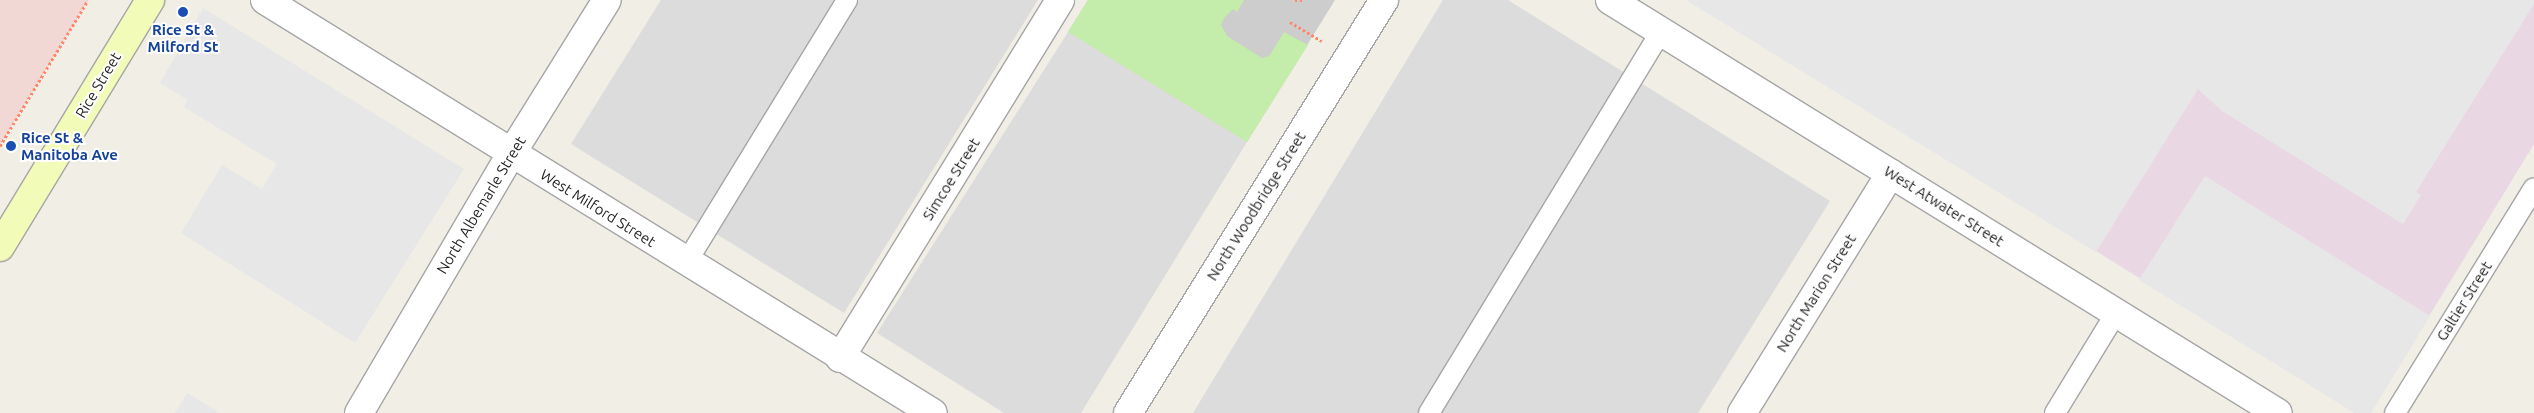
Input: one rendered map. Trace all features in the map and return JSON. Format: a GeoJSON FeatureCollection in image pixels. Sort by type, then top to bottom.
{"type":"FeatureCollection","features":[{"type":"Feature","properties":{"kind":"main road","name":"Rice Street"},"geometry":{"type":"LineString","coordinates":[[5,229],[150,0]]}},
{"type":"Feature","properties":{"kind":"street","name":"West Milford Street"},"geometry":{"type":"LineString","coordinates":[[265,0],[686,263],[933,413]]}},
{"type":"Feature","properties":{"kind":"street","name":"North Albemarle Street"},"geometry":{"type":"LineString","coordinates":[[359,413],[511,154],[607,0]]}},
{"type":"Feature","properties":{"kind":"street","name":"Simcoe Street"},"geometry":{"type":"LineString","coordinates":[[840,358],[1060,0]]}},
{"type":"Feature","properties":{"kind":"street","name":"North Woodbridge Street"},"geometry":{"type":"LineString","coordinates":[[1128,413],[1384,0]]}},
{"type":"Feature","properties":{"kind":"street","name":"West Atwater Street"},"geometry":{"type":"LineString","coordinates":[[1610,0],[2278,413]]}},
{"type":"Feature","properties":{"kind":"street","name":"North Marion Street"},"geometry":{"type":"LineString","coordinates":[[1742,413],[1890,173]]}},
{"type":"Feature","properties":{"kind":"lane"},"geometry":{"type":"LineString","coordinates":[[686,263],[847,0]]}},
{"type":"Feature","properties":{"kind":"lane"},"geometry":{"type":"LineString","coordinates":[[1429,413],[1661,32]]}},
{"type":"Feature","properties":{"kind":"lane","name":"Galtier Street"},"geometry":{"type":"LineString","coordinates":[[2394,413],[2534,188]]}},
{"type":"Feature","properties":{"kind":"lane"},"geometry":{"type":"LineString","coordinates":[[2055,413],[2116,313]]}},
{"type":"Feature","properties":{"kind":"path"},"geometry":{"type":"LineString","coordinates":[[0,146],[88,0]]}},
{"type":"Feature","properties":{"kind":"path"},"geometry":{"type":"LineString","coordinates":[[1295,0],[1302,0]]}},
{"type":"Feature","properties":{"kind":"path"},"geometry":{"type":"LineString","coordinates":[[1290,22],[1325,43]]}},
{"type":"Feature","properties":{"kind":"shaded area"},"geometry":{"type":"Polygon","coordinates":[[[0,0],[89,0],[0,145],[0,0]]]}},
{"type":"Feature","properties":{"kind":"shaded area"},"geometry":{"type":"Polygon","coordinates":[[[661,0],[1038,0],[844,313],[571,144],[661,0]]]}},
{"type":"Feature","properties":{"kind":"shaded area"},"geometry":{"type":"Polygon","coordinates":[[[1088,0],[1335,0],[1247,142],[1068,32],[1088,0]]]}},
{"type":"Feature","properties":{"kind":"shaded area"},"geometry":{"type":"Polygon","coordinates":[[[1443,0],[1508,0],[1830,201],[1698,413],[1193,413],[1443,0]]]}},
{"type":"Feature","properties":{"kind":"shaded area"},"geometry":{"type":"Polygon","coordinates":[[[1686,0],[2534,0],[2534,4],[2416,192],[2421,195],[2403,224],[2222,111],[2198,89],[2096,252],[1686,0]]]}},
{"type":"Feature","properties":{"kind":"shaded area"},"geometry":{"type":"Polygon","coordinates":[[[1695,0],[2534,0],[2534,144],[2370,413],[2355,413],[1695,0]]]}},
{"type":"Feature","properties":{"kind":"shaded area"},"geometry":{"type":"Polygon","coordinates":[[[203,8],[464,169],[355,343],[181,233],[222,165],[262,189],[277,164],[184,107],[188,100],[160,83],[203,8]]]}},
{"type":"Feature","properties":{"kind":"shaded area"},"geometry":{"type":"Polygon","coordinates":[[[1068,32],[1247,142],[1081,413],[1004,413],[877,333],[1068,32]]]}},
{"type":"Feature","properties":{"kind":"shaded area"},"geometry":{"type":"Polygon","coordinates":[[[2205,176],[2430,316],[2371,413],[2355,413],[2139,280],[2205,176]]]}},
{"type":"Feature","properties":{"kind":"shaded area"},"geometry":{"type":"Polygon","coordinates":[[[187,393],[220,413],[175,413],[187,393]]]}},
{"type":"Feature","properties":{"kind":"green space"},"geometry":{"type":"Polygon","coordinates":[[[1088,0],[1244,0],[1237,12],[1233,9],[1224,18],[1221,25],[1227,36],[1262,58],[1269,56],[1284,32],[1308,45],[1247,142],[1068,32],[1088,0]]]}},
{"type":"Feature","properties":{"kind":"place","name":"Rice St & Milford St"},"geometry":{"type":"Point","coordinates":[183,12]}},
{"type":"Feature","properties":{"kind":"place","name":"Rice St & Manitoba Ave"},"geometry":{"type":"Point","coordinates":[11,146]}}]}
